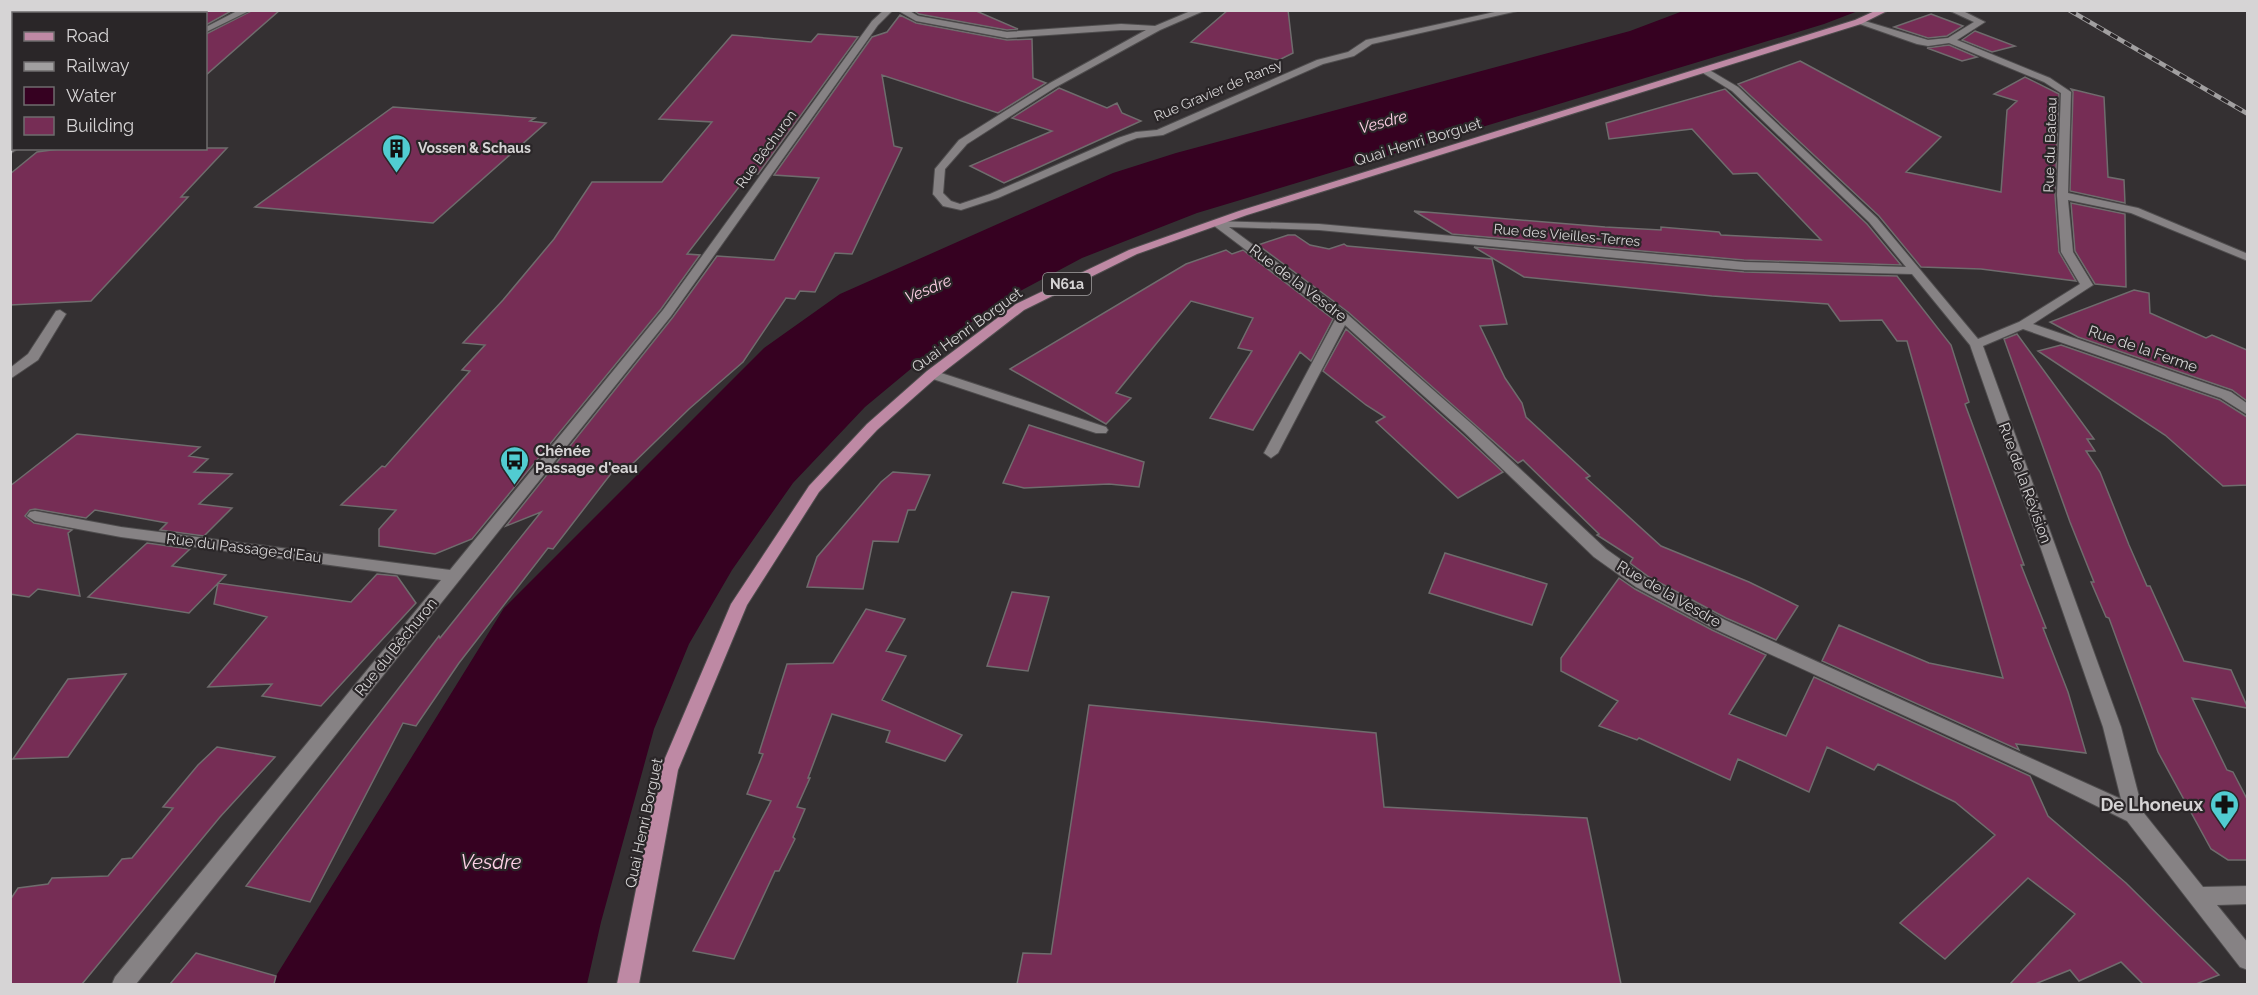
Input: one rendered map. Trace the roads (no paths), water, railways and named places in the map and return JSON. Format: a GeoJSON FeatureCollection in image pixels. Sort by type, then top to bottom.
{"type":"FeatureCollection","features":[{"type":"Feature","properties":{"kind":"main road","name":"Quai Henri Borguet"},"geometry":{"type":"LineString","coordinates":[[628,984],[669,770],[739,604],[814,489],[872,427],[932,374],[1020,307],[1133,252],[1217,223],[1706,71],[1858,22],[1885,10]]}},
{"type":"Feature","properties":{"kind":"street"},"geometry":{"type":"LineString","coordinates":[[207,30],[248,10]]}},
{"type":"Feature","properties":{"kind":"street","name":"Rue Bêchuron"},"geometry":{"type":"LineString","coordinates":[[670,308],[874,22],[889,10]]}},
{"type":"Feature","properties":{"kind":"street"},"geometry":{"type":"LineString","coordinates":[[902,10],[916,18],[1007,35],[1079,32],[1121,27],[1157,28],[1202,10]]}},
{"type":"Feature","properties":{"kind":"street","name":"Rue Gravier de Ransy"},"geometry":{"type":"LineString","coordinates":[[1157,28],[1053,85],[963,142],[940,169],[938,194],[947,204],[961,207],[994,196],[1122,140],[1136,135],[1159,133],[1320,62],[1351,54],[1369,42],[1518,10]]}},
{"type":"Feature","properties":{"kind":"street","name":"Rue du Bateau"},"geometry":{"type":"LineString","coordinates":[[1858,22],[1917,42],[1928,43],[1950,40],[1981,22],[1952,10]]}},
{"type":"Feature","properties":{"kind":"street","name":"Rue du Bateau"},"geometry":{"type":"LineString","coordinates":[[1950,40],[2026,71],[2066,92],[2061,195],[2067,252],[2087,285],[2023,325]]}},
{"type":"Feature","properties":{"kind":"street","name":"Rue de la Révision"},"geometry":{"type":"LineString","coordinates":[[1706,71],[1734,89],[1873,220],[1976,344],[2112,727],[2134,816],[2247,960]]}},
{"type":"Feature","properties":{"kind":"street"},"geometry":{"type":"LineString","coordinates":[[2061,195],[2134,210],[2247,258]]}},
{"type":"Feature","properties":{"kind":"street","name":"Rue des Vieilles-Terres"},"geometry":{"type":"LineString","coordinates":[[1217,223],[1319,227],[1744,266],[1915,271]]}},
{"type":"Feature","properties":{"kind":"street","name":"Rue de la Vesdre"},"geometry":{"type":"LineString","coordinates":[[1217,223],[1343,317],[1469,429],[1600,553],[1642,582],[1719,624],[2037,768],[2134,816]]}},
{"type":"Feature","properties":{"kind":"street","name":"Rue du Bêchuron"},"geometry":{"type":"LineString","coordinates":[[123,984],[670,308]]}},
{"type":"Feature","properties":{"kind":"street"},"geometry":{"type":"LineString","coordinates":[[10,375],[33,357],[60,314]]}},
{"type":"Feature","properties":{"kind":"street"},"geometry":{"type":"LineString","coordinates":[[1271,453],[1343,317]]}},
{"type":"Feature","properties":{"kind":"street"},"geometry":{"type":"LineString","coordinates":[[1976,344],[2023,325]]}},
{"type":"Feature","properties":{"kind":"street","name":"Rue de la Ferme"},"geometry":{"type":"LineString","coordinates":[[2023,325],[2226,395],[2247,411]]}},
{"type":"Feature","properties":{"kind":"street"},"geometry":{"type":"LineString","coordinates":[[932,374],[1101,430]]}},
{"type":"Feature","properties":{"kind":"street","name":"Rue du Passage-d'Eau"},"geometry":{"type":"LineString","coordinates":[[34,516],[121,532],[454,576]]}},
{"type":"Feature","properties":{"kind":"street"},"geometry":{"type":"LineString","coordinates":[[2197,896],[2247,895]]}},
{"type":"Feature","properties":{"kind":"water","name":"Vesdre"},"geometry":{"type":"Polygon","coordinates":[[[1683,11],[1858,11],[1824,24],[1197,213],[1082,258],[1007,298],[948,338],[865,407],[793,483],[732,570],[689,644],[654,729],[601,922],[587,984],[271,984],[504,608],[764,348],[840,294],[1113,173],[1176,153],[1630,31],[1683,11]]]}},
{"type":"Feature","properties":{"kind":"railway"},"geometry":{"type":"LineString","coordinates":[[2069,10],[2248,114]]}},
{"type":"Feature","properties":{"kind":"place","name":"Vossen & Schaus"},"geometry":{"type":"Point","coordinates":[397,174]}},
{"type":"Feature","properties":{"kind":"place","name":"Chênée Passage d'eau"},"geometry":{"type":"Point","coordinates":[514,486]}},
{"type":"Feature","properties":{"kind":"place","name":"De Lhoneux"},"geometry":{"type":"Point","coordinates":[2224,830]}}]}
